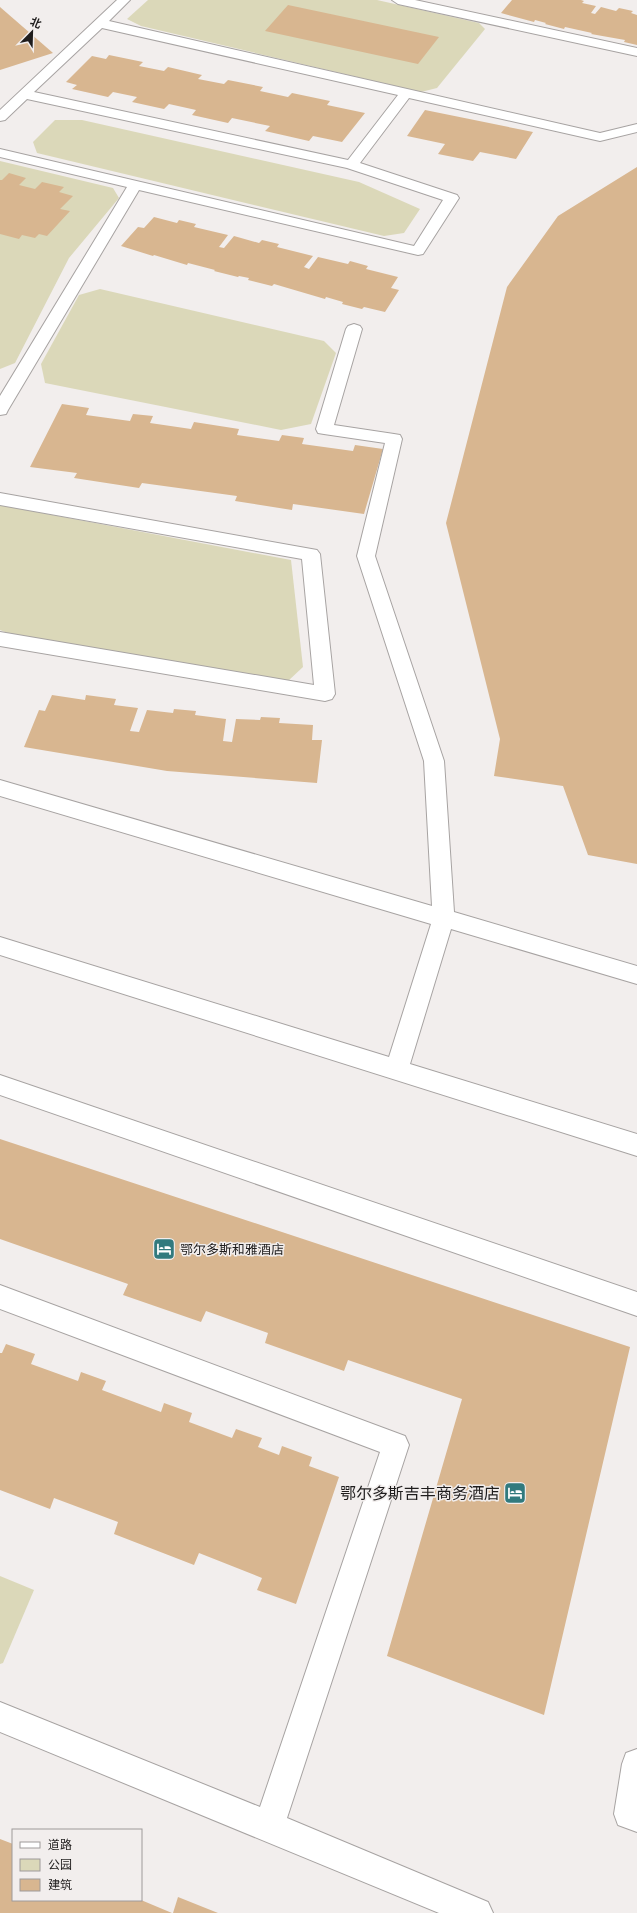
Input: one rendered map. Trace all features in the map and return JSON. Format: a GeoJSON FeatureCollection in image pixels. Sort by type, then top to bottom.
{"type":"FeatureCollection","features":[{"type":"Feature","properties":{"kind":"street"},"geometry":{"type":"LineString","coordinates":[[0,118],[124,0]]}},
{"type":"Feature","properties":{"kind":"street"},"geometry":{"type":"LineString","coordinates":[[398,0],[637,52]]}},
{"type":"Feature","properties":{"kind":"street"},"geometry":{"type":"LineString","coordinates":[[99,23],[600,137],[637,128]]}},
{"type":"Feature","properties":{"kind":"street"},"geometry":{"type":"LineString","coordinates":[[351,166],[406,93]]}},
{"type":"Feature","properties":{"kind":"street"},"geometry":{"type":"LineString","coordinates":[[0,153],[418,251],[452,198],[351,166],[25,94]]}},
{"type":"Feature","properties":{"kind":"street"},"geometry":{"type":"LineString","coordinates":[[0,410],[135,185]]}},
{"type":"Feature","properties":{"kind":"street"},"geometry":{"type":"LineString","coordinates":[[354,329],[324,429],[394,439],[366,556],[434,761],[444,918],[396,1070]]}},
{"type":"Feature","properties":{"kind":"street"},"geometry":{"type":"LineString","coordinates":[[0,499],[311,554],[325,694],[0,639]]}},
{"type":"Feature","properties":{"kind":"street"},"geometry":{"type":"LineString","coordinates":[[0,788],[637,975]]}},
{"type":"Feature","properties":{"kind":"street"},"geometry":{"type":"LineString","coordinates":[[0,946],[637,1145]]}},
{"type":"Feature","properties":{"kind":"street"},"geometry":{"type":"LineString","coordinates":[[0,1085],[637,1304]]}},
{"type":"Feature","properties":{"kind":"street"},"geometry":{"type":"LineString","coordinates":[[0,1297],[396,1445],[269,1826]]}},
{"type":"Feature","properties":{"kind":"street"},"geometry":{"type":"LineString","coordinates":[[0,1717],[269,1826],[477,1913]]}},
{"type":"Feature","properties":{"kind":"street"},"geometry":{"type":"LineString","coordinates":[[637,1764],[629,1814],[637,1817]]}},
{"type":"Feature","properties":{"kind":"green space"},"geometry":{"type":"Polygon","coordinates":[[[148,0],[377,0],[479,23],[485,29],[437,88],[421,92],[141,26],[127,19],[148,0]]]}},
{"type":"Feature","properties":{"kind":"green space"},"geometry":{"type":"Polygon","coordinates":[[[55,120],[82,120],[359,182],[420,209],[404,233],[384,236],[37,153],[33,142],[55,120]]]}},
{"type":"Feature","properties":{"kind":"green space"},"geometry":{"type":"Polygon","coordinates":[[[0,161],[113,188],[119,198],[69,258],[15,363],[0,369],[0,161]]]}},
{"type":"Feature","properties":{"kind":"green space"},"geometry":{"type":"Polygon","coordinates":[[[100,289],[324,341],[336,353],[311,424],[281,430],[45,383],[41,364],[79,295],[100,289]]]}},
{"type":"Feature","properties":{"kind":"green space"},"geometry":{"type":"Polygon","coordinates":[[[0,505],[291,560],[303,667],[288,681],[10,634],[0,630],[0,505]]]}},
{"type":"Feature","properties":{"kind":"green space"},"geometry":{"type":"Polygon","coordinates":[[[0,1576],[34,1590],[3,1663],[0,1664],[0,1576]]]}},
{"type":"Feature","properties":{"kind":"building"},"geometry":{"type":"Polygon","coordinates":[[[512,0],[581,0],[584,1],[582,3],[596,6],[591,13],[595,14],[601,7],[616,11],[619,8],[633,11],[631,13],[637,15],[637,45],[624,42],[625,40],[591,34],[592,33],[565,27],[564,29],[535,20],[534,22],[501,13],[512,0]]]}},
{"type":"Feature","properties":{"kind":"building"},"geometry":{"type":"Polygon","coordinates":[[[288,5],[439,37],[418,64],[265,31],[288,5]]]}},
{"type":"Feature","properties":{"kind":"building"},"geometry":{"type":"Polygon","coordinates":[[[0,7],[53,53],[0,70],[0,7]]]}},
{"type":"Feature","properties":{"kind":"building"},"geometry":{"type":"Polygon","coordinates":[[[109,55],[143,62],[139,66],[164,71],[168,67],[202,75],[198,79],[224,84],[228,80],[263,87],[260,91],[288,97],[292,93],[330,101],[327,105],[365,113],[342,142],[313,136],[309,141],[265,131],[270,126],[232,118],[228,123],[192,115],[196,110],[169,104],[164,109],[132,102],[137,97],[113,92],[108,97],[72,89],[77,85],[66,82],[92,56],[106,59],[109,55]]]}},
{"type":"Feature","properties":{"kind":"building"},"geometry":{"type":"Polygon","coordinates":[[[425,110],[533,132],[516,159],[480,152],[473,161],[438,154],[445,144],[407,136],[425,110]]]}},
{"type":"Feature","properties":{"kind":"building"},"geometry":{"type":"Polygon","coordinates":[[[637,167],[637,864],[588,855],[563,786],[494,776],[500,739],[446,523],[507,287],[558,216],[637,167]]]}},
{"type":"Feature","properties":{"kind":"building"},"geometry":{"type":"Polygon","coordinates":[[[9,173],[26,178],[19,185],[35,189],[42,182],[64,187],[59,192],[73,196],[60,209],[70,211],[47,236],[39,234],[35,238],[22,235],[19,239],[0,234],[0,180],[2,180],[9,173]]]}},
{"type":"Feature","properties":{"kind":"building"},"geometry":{"type":"Polygon","coordinates":[[[154,217],[177,223],[179,220],[196,224],[194,227],[228,235],[219,247],[224,248],[234,236],[259,243],[262,240],[279,244],[277,247],[313,256],[304,267],[309,269],[318,257],[348,264],[350,261],[368,266],[366,269],[398,277],[391,288],[399,290],[385,312],[364,307],[362,309],[342,304],[343,302],[326,297],[325,299],[274,284],[272,286],[248,280],[249,278],[238,277],[188,263],[187,265],[121,246],[138,227],[144,228],[154,217]]]}},
{"type":"Feature","properties":{"kind":"building"},"geometry":{"type":"Polygon","coordinates":[[[62,404],[89,408],[86,415],[130,421],[133,414],[153,416],[150,423],[191,429],[194,422],[239,429],[237,435],[279,441],[282,435],[304,438],[302,444],[353,451],[355,445],[383,449],[364,514],[293,504],[292,510],[235,501],[237,496],[142,483],[139,488],[74,478],[77,473],[30,467],[62,404]]]}},
{"type":"Feature","properties":{"kind":"building"},"geometry":{"type":"Polygon","coordinates":[[[52,695],[85,700],[86,695],[116,699],[114,705],[138,708],[130,731],[139,732],[147,710],[173,713],[174,709],[196,711],[195,715],[226,719],[223,741],[232,742],[236,719],[260,720],[261,717],[280,718],[279,723],[313,725],[312,740],[322,740],[317,783],[167,771],[24,747],[39,710],[45,711],[52,695]]]}},
{"type":"Feature","properties":{"kind":"building"},"geometry":{"type":"Polygon","coordinates":[[[0,1139],[630,1347],[544,1715],[387,1656],[462,1399],[348,1360],[344,1371],[265,1343],[268,1333],[206,1311],[201,1322],[123,1295],[128,1284],[0,1239],[0,1139]]]}},
{"type":"Feature","properties":{"kind":"building"},"geometry":{"type":"Polygon","coordinates":[[[6,1344],[35,1354],[31,1364],[78,1381],[81,1372],[106,1381],[102,1390],[161,1412],[164,1403],[192,1413],[189,1422],[232,1438],[236,1429],[262,1438],[258,1447],[279,1455],[282,1446],[312,1457],[309,1466],[339,1477],[296,1604],[257,1590],[262,1578],[199,1553],[194,1565],[114,1534],[118,1522],[54,1498],[50,1509],[0,1490],[0,1353],[2,1353],[6,1344]]]}},
{"type":"Feature","properties":{"kind":"building"},"geometry":{"type":"Polygon","coordinates":[[[0,1839],[12,1844],[12,1901],[142,1900],[172,1913],[0,1913],[0,1839]]]}},
{"type":"Feature","properties":{"kind":"building"},"geometry":{"type":"Polygon","coordinates":[[[178,1897],[218,1913],[173,1913],[178,1897]]]}},
{"type":"Feature","properties":{"kind":"place","name":"鄂尔多斯和雅酒店"},"geometry":{"type":"Point","coordinates":[164,1249]}},
{"type":"Feature","properties":{"kind":"place","name":"鄂尔多斯吉丰商务酒店"},"geometry":{"type":"Point","coordinates":[515,1493]}}]}
